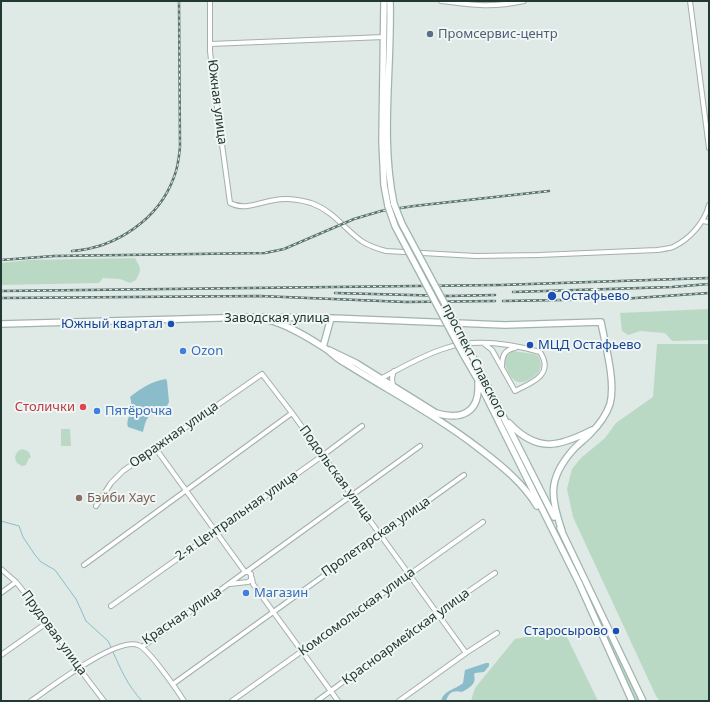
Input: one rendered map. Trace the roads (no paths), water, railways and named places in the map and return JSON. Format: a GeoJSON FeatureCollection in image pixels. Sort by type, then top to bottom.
{"type":"FeatureCollection","features":[{"type":"Feature","properties":{"kind":"main road","name":"проспект Славского"},"geometry":{"type":"LineString","coordinates":[[384,1],[382,141],[384,185],[391,205],[470,351],[562,531],[644,701]]}},
{"type":"Feature","properties":{"kind":"main road","name":"проспект Славского"},"geometry":{"type":"LineString","coordinates":[[390,1],[388,140],[391,205],[395,226],[478,380],[579,583],[632,701]]}},
{"type":"Feature","properties":{"kind":"main road","name":"Заводская улица"},"geometry":{"type":"LineString","coordinates":[[1,324],[255,317],[331,318],[480,324],[553,324],[601,322],[611,381],[611,396],[607,411],[596,428]]}},
{"type":"Feature","properties":{"kind":"main road"},"geometry":{"type":"LineString","coordinates":[[255,317],[277,322],[324,347],[344,363],[394,387],[436,413],[446,416],[454,417],[466,412],[472,407],[478,395],[478,380]]}},
{"type":"Feature","properties":{"kind":"main road"},"geometry":{"type":"LineString","coordinates":[[324,347],[331,318]]}},
{"type":"Feature","properties":{"kind":"main road"},"geometry":{"type":"LineString","coordinates":[[377,380],[462,435],[515,478],[532,498],[554,534]]}},
{"type":"Feature","properties":{"kind":"main road"},"geometry":{"type":"LineString","coordinates":[[503,416],[515,430],[525,437],[536,442],[550,445],[562,444],[596,428]]}},
{"type":"Feature","properties":{"kind":"main road"},"geometry":{"type":"LineString","coordinates":[[562,531],[554,504],[554,480],[558,470],[573,450],[596,428]]}},
{"type":"Feature","properties":{"kind":"street","name":"Южная улица"},"geometry":{"type":"LineString","coordinates":[[210,1],[210,44],[213,78],[230,203],[243,206],[286,199],[312,204],[324,209],[338,219],[362,241],[372,247],[386,251],[484,256],[658,250],[672,247],[692,234],[702,221]]}},
{"type":"Feature","properties":{"kind":"street"},"geometry":{"type":"LineString","coordinates":[[442,1],[485,6],[500,6],[524,1]]}},
{"type":"Feature","properties":{"kind":"street"},"geometry":{"type":"LineString","coordinates":[[690,1],[709,148]]}},
{"type":"Feature","properties":{"kind":"street"},"geometry":{"type":"LineString","coordinates":[[210,44],[384,37]]}},
{"type":"Feature","properties":{"kind":"street"},"geometry":{"type":"LineString","coordinates":[[709,205],[702,221],[709,222]]}},
{"type":"Feature","properties":{"kind":"street"},"geometry":{"type":"LineString","coordinates":[[377,380],[445,348],[468,343],[483,343],[518,347],[540,352],[544,363],[542,375],[538,379],[515,391],[492,350],[483,343]]}},
{"type":"Feature","properties":{"kind":"street"},"geometry":{"type":"LineString","coordinates":[[502,369],[502,356],[505,352],[518,347]]}},
{"type":"Feature","properties":{"kind":"street"},"geometry":{"type":"LineString","coordinates":[[394,371],[392,378],[394,387]]}},
{"type":"Feature","properties":{"kind":"street","name":"Подольская улица"},"geometry":{"type":"LineString","coordinates":[[262,374],[292,412],[350,495],[466,653]]}},
{"type":"Feature","properties":{"kind":"street","name":"Овражная улица"},"geometry":{"type":"LineString","coordinates":[[96,506],[108,487],[118,476],[262,374]]}},
{"type":"Feature","properties":{"kind":"street"},"geometry":{"type":"LineString","coordinates":[[84,565],[292,412]]}},
{"type":"Feature","properties":{"kind":"street","name":"2-я Центральная улица"},"geometry":{"type":"LineString","coordinates":[[110,606],[362,426]]}},
{"type":"Feature","properties":{"kind":"street","name":"Красная улица"},"geometry":{"type":"LineString","coordinates":[[31,701],[78,667],[121,645],[132,644],[142,647],[246,573],[350,495],[420,446]]}},
{"type":"Feature","properties":{"kind":"street"},"geometry":{"type":"LineString","coordinates":[[156,449],[246,573],[252,578],[253,584],[338,701]]}},
{"type":"Feature","properties":{"kind":"street","name":"Пролетарская улица"},"geometry":{"type":"LineString","coordinates":[[173,684],[379,535],[464,476]]}},
{"type":"Feature","properties":{"kind":"street","name":"Комсомольская улица"},"geometry":{"type":"LineString","coordinates":[[232,701],[482,522]]}},
{"type":"Feature","properties":{"kind":"street","name":"Прудовая улица"},"geometry":{"type":"LineString","coordinates":[[1,569],[16,582],[48,622],[78,667],[104,701]]}},
{"type":"Feature","properties":{"kind":"street"},"geometry":{"type":"LineString","coordinates":[[246,573],[242,578],[246,582],[253,584]]}},
{"type":"Feature","properties":{"kind":"street","name":"Красноармейская улица"},"geometry":{"type":"LineString","coordinates":[[317,701],[495,573]]}},
{"type":"Feature","properties":{"kind":"street"},"geometry":{"type":"LineString","coordinates":[[246,582],[252,578]]}},
{"type":"Feature","properties":{"kind":"street"},"geometry":{"type":"LineString","coordinates":[[1,593],[16,582]]}},
{"type":"Feature","properties":{"kind":"street","name":"Красная улица"},"geometry":{"type":"LineString","coordinates":[[230,584],[246,582]]}},
{"type":"Feature","properties":{"kind":"street"},"geometry":{"type":"LineString","coordinates":[[1,655],[48,622]]}},
{"type":"Feature","properties":{"kind":"street"},"geometry":{"type":"LineString","coordinates":[[399,701],[496,633]]}},
{"type":"Feature","properties":{"kind":"street"},"geometry":{"type":"LineString","coordinates":[[142,647],[173,684],[184,701]]}},
{"type":"Feature","properties":{"kind":"water"},"geometry":{"type":"Polygon","coordinates":[[[166,379],[169,402],[165,410],[149,416],[143,432],[128,427],[127,424],[131,411],[130,397],[147,385],[166,379]]]}},
{"type":"Feature","properties":{"kind":"water"},"geometry":{"type":"Polygon","coordinates":[[[489,663],[489,666],[484,672],[475,673],[474,681],[470,687],[462,692],[452,692],[446,701],[441,701],[442,697],[447,692],[463,683],[465,670],[489,663]]]}},
{"type":"Feature","properties":{"kind":"waterway"},"geometry":{"type":"LineString","coordinates":[[1,521],[19,526],[23,537],[35,555],[41,562],[55,570],[76,599],[86,621],[108,641],[112,649]]}},
{"type":"Feature","properties":{"kind":"waterway"},"geometry":{"type":"LineString","coordinates":[[113,652],[129,684],[142,701]]}},
{"type":"Feature","properties":{"kind":"railway"},"geometry":{"type":"LineString","coordinates":[[72,251],[88,249],[104,244],[134,229],[158,206],[174,177],[180,147],[179,1]]}},
{"type":"Feature","properties":{"kind":"railway"},"geometry":{"type":"LineString","coordinates":[[1,260],[54,256],[265,253],[284,249],[354,219],[381,211],[549,191]]}},
{"type":"Feature","properties":{"kind":"railway"},"geometry":{"type":"LineString","coordinates":[[501,285],[709,278]]}},
{"type":"Feature","properties":{"kind":"railway"},"geometry":{"type":"LineString","coordinates":[[513,292],[672,287],[709,284]]}},
{"type":"Feature","properties":{"kind":"railway"},"geometry":{"type":"LineString","coordinates":[[1,291],[499,285]]}},
{"type":"Feature","properties":{"kind":"railway"},"geometry":{"type":"LineString","coordinates":[[335,293],[449,296],[495,295]]}},
{"type":"Feature","properties":{"kind":"railway"},"geometry":{"type":"LineString","coordinates":[[503,301],[621,299],[709,293]]}},
{"type":"Feature","properties":{"kind":"railway"},"geometry":{"type":"LineString","coordinates":[[1,298],[260,296],[406,302],[495,301]]}},
{"type":"Feature","properties":{"kind":"place","name":"Промсервис-центр"},"geometry":{"type":"Point","coordinates":[430,34]}},
{"type":"Feature","properties":{"kind":"place","name":"Остафьево"},"geometry":{"type":"Point","coordinates":[552,296]}},
{"type":"Feature","properties":{"kind":"place","name":"Южный квартал"},"geometry":{"type":"Point","coordinates":[171,324]}},
{"type":"Feature","properties":{"kind":"place","name":"МЦД Остафьево"},"geometry":{"type":"Point","coordinates":[530,345]}},
{"type":"Feature","properties":{"kind":"place","name":"Ozon"},"geometry":{"type":"Point","coordinates":[183,351]}},
{"type":"Feature","properties":{"kind":"place","name":"Столички"},"geometry":{"type":"Point","coordinates":[83,407]}},
{"type":"Feature","properties":{"kind":"place","name":"Пятёрочка"},"geometry":{"type":"Point","coordinates":[97,411]}},
{"type":"Feature","properties":{"kind":"place","name":"Бэйби Хаус"},"geometry":{"type":"Point","coordinates":[79,498]}},
{"type":"Feature","properties":{"kind":"place","name":"Магазин"},"geometry":{"type":"Point","coordinates":[246,593]}},
{"type":"Feature","properties":{"kind":"place","name":"Старосырово"},"geometry":{"type":"Point","coordinates":[616,631]}}]}
